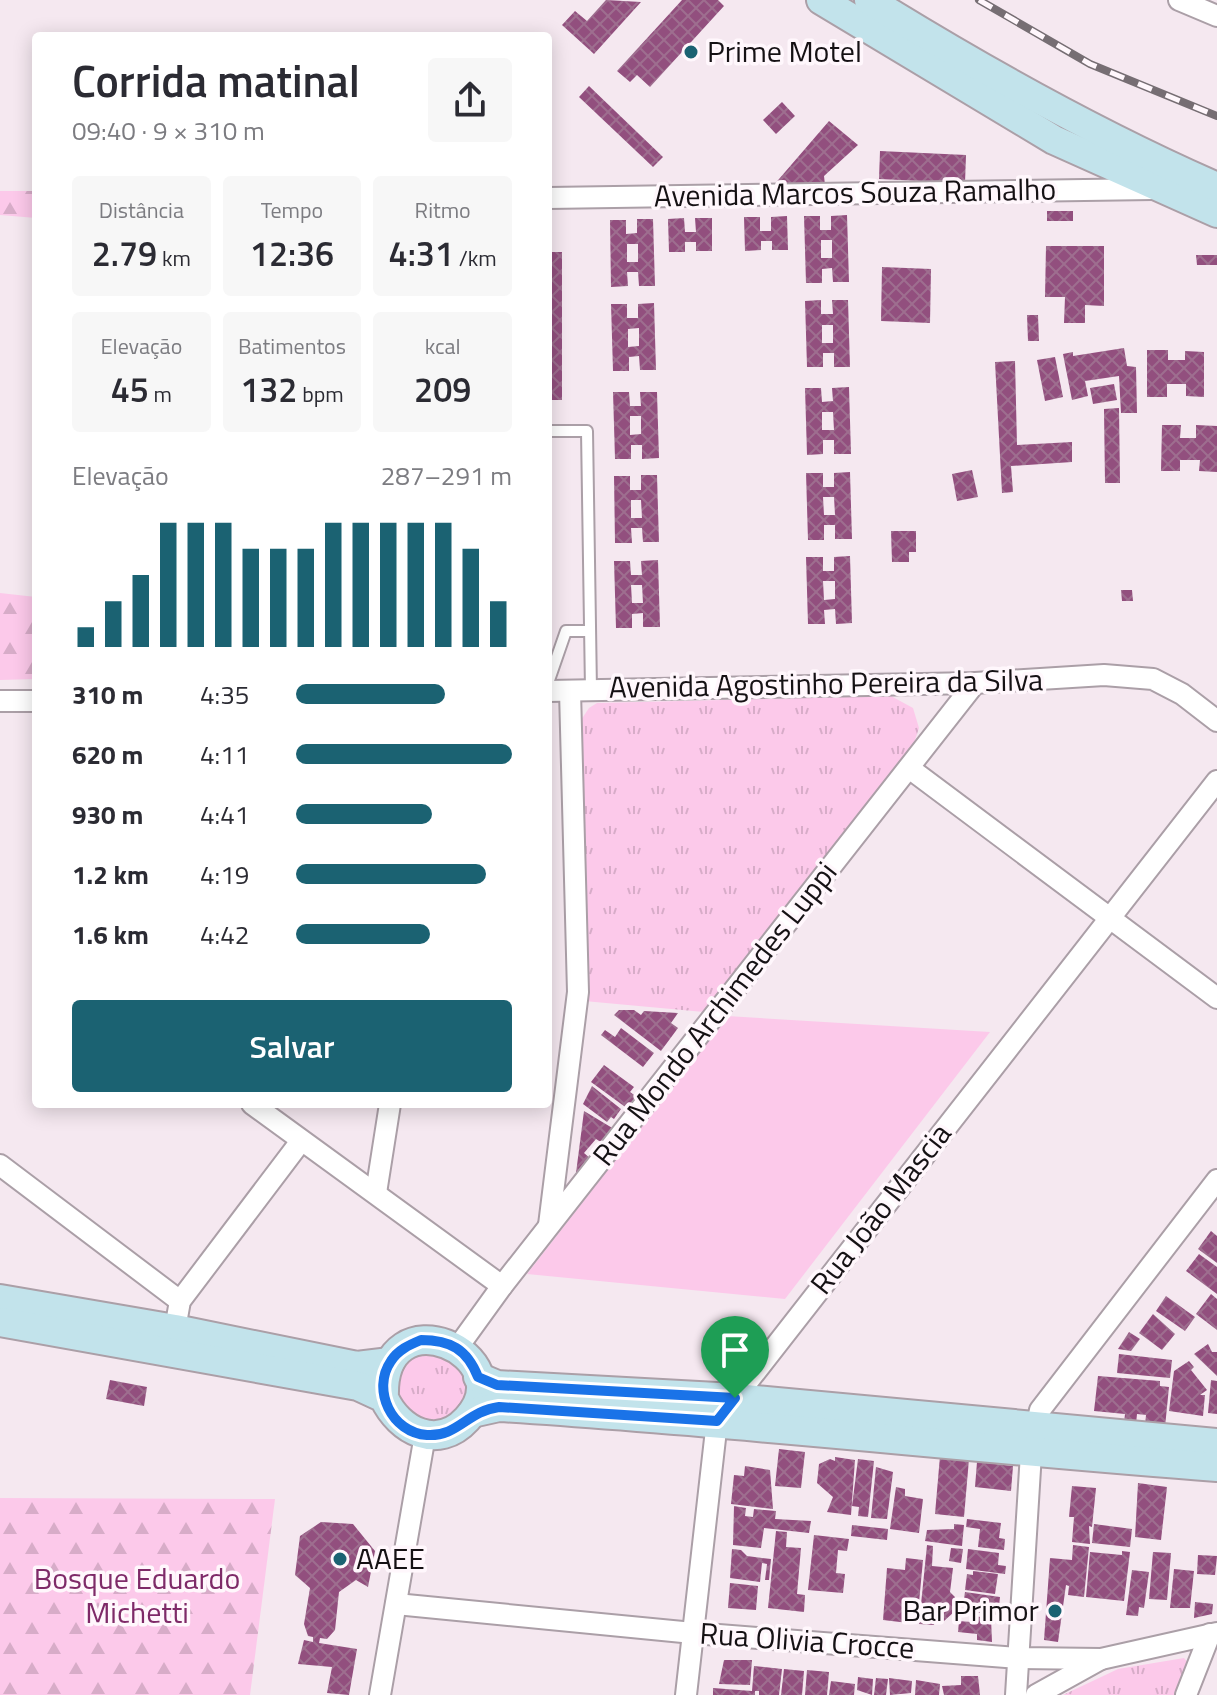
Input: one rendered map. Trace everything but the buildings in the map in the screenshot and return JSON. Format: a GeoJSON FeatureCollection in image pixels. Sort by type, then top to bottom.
{"type":"FeatureCollection","features":[{"type":"Feature","properties":{"kind":"street"},"geometry":{"type":"LineString","coordinates":[[821,0],[1054,140],[1217,213]]}},
{"type":"Feature","properties":{"kind":"street"},"geometry":{"type":"LineString","coordinates":[[869,0],[1024,94],[1217,187]]}},
{"type":"Feature","properties":{"kind":"street"},"geometry":{"type":"LineString","coordinates":[[1179,0],[1217,16]]}},
{"type":"Feature","properties":{"kind":"street","name":"Avenida Marcos Souza Ramalho"},"geometry":{"type":"LineString","coordinates":[[552,198],[1161,188]]}},
{"type":"Feature","properties":{"kind":"street","name":"Avenida Agostinho Pereira da Silva"},"geometry":{"type":"LineString","coordinates":[[552,691],[975,683],[1104,675],[1153,679],[1182,694],[1217,721]]}},
{"type":"Feature","properties":{"kind":"street","name":"Rua Mondo Archimedes Luppi"},"geometry":{"type":"LineString","coordinates":[[458,1347],[549,1225],[975,683]]}},
{"type":"Feature","properties":{"kind":"street"},"geometry":{"type":"LineString","coordinates":[[549,1225],[578,992],[581,690]]}},
{"type":"Feature","properties":{"kind":"street"},"geometry":{"type":"LineString","coordinates":[[0,701],[32,701]]}},
{"type":"Feature","properties":{"kind":"street"},"geometry":{"type":"LineString","coordinates":[[909,768],[1217,998]]}},
{"type":"Feature","properties":{"kind":"street","name":"Rua João Mascia"},"geometry":{"type":"LineString","coordinates":[[717,1421],[1217,781]]}},
{"type":"Feature","properties":{"kind":"street"},"geometry":{"type":"LineString","coordinates":[[257,1108],[502,1286]]}},
{"type":"Feature","properties":{"kind":"street"},"geometry":{"type":"LineString","coordinates":[[376,1193],[389,1108]]}},
{"type":"Feature","properties":{"kind":"street"},"geometry":{"type":"LineString","coordinates":[[177,1315],[301,1141]]}},
{"type":"Feature","properties":{"kind":"street"},"geometry":{"type":"LineString","coordinates":[[0,1165],[177,1315]]}},
{"type":"Feature","properties":{"kind":"street"},"geometry":{"type":"LineString","coordinates":[[1016,1695],[1031,1453],[1040,1410],[1217,1180]]}},
{"type":"Feature","properties":{"kind":"street"},"geometry":{"type":"LineString","coordinates":[[0,1299],[177,1315],[357,1366],[390,1362]]}},
{"type":"Feature","properties":{"kind":"street"},"geometry":{"type":"LineString","coordinates":[[0,1322],[358,1386],[384,1398]]}},
{"type":"Feature","properties":{"kind":"street"},"geometry":{"type":"LineString","coordinates":[[421,1340],[440,1340],[458,1347],[471,1360],[478,1377],[479,1395],[472,1413],[460,1427],[443,1434],[425,1435],[406,1429],[392,1416],[384,1398],[383,1379],[390,1362],[403,1348],[421,1340]]}},
{"type":"Feature","properties":{"kind":"street"},"geometry":{"type":"LineString","coordinates":[[478,1377],[497,1385],[735,1398],[1217,1443]]}},
{"type":"Feature","properties":{"kind":"street"},"geometry":{"type":"LineString","coordinates":[[472,1413],[499,1407],[717,1421],[1031,1453],[1217,1467]]}},
{"type":"Feature","properties":{"kind":"street"},"geometry":{"type":"LineString","coordinates":[[686,1695],[717,1421]]}},
{"type":"Feature","properties":{"kind":"street"},"geometry":{"type":"LineString","coordinates":[[380,1695],[425,1435]]}},
{"type":"Feature","properties":{"kind":"street","name":"Rua Olivia Crocce"},"geometry":{"type":"LineString","coordinates":[[396,1604],[693,1633],[1019,1658],[1101,1659],[1214,1633]]}},
{"type":"Feature","properties":{"kind":"street"},"geometry":{"type":"LineString","coordinates":[[1186,1695],[1214,1633]]}},
{"type":"Feature","properties":{"kind":"street"},"geometry":{"type":"LineString","coordinates":[[1036,1695],[1101,1659]]}},
{"type":"Feature","properties":{"kind":"lane"},"geometry":{"type":"LineString","coordinates":[[552,431],[587,431],[590,631],[581,690]]}},
{"type":"Feature","properties":{"kind":"lane"},"geometry":{"type":"LineString","coordinates":[[552,671],[566,631],[590,631]]}},
{"type":"Feature","properties":{"kind":"green space"},"geometry":{"type":"Polygon","coordinates":[[[0,191],[32,191],[32,218],[0,215],[0,191]]]}},
{"type":"Feature","properties":{"kind":"green space"},"geometry":{"type":"Polygon","coordinates":[[[0,593],[32,597],[32,679],[0,680],[0,593]]]}},
{"type":"Feature","properties":{"kind":"green space"},"geometry":{"type":"Polygon","coordinates":[[[891,696],[913,708],[919,728],[914,743],[704,1012],[584,1001],[579,723],[589,708],[597,703],[891,696]]]}},
{"type":"Feature","properties":{"kind":"green space"},"geometry":{"type":"Polygon","coordinates":[[[727,1016],[990,1032],[785,1299],[527,1274],[727,1016]]]}},
{"type":"Feature","properties":{"kind":"green space"},"geometry":{"type":"Polygon","coordinates":[[[418,1352],[447,1352],[472,1387],[449,1423],[419,1423],[398,1403],[397,1373],[418,1352]]]}},
{"type":"Feature","properties":{"kind":"green space","name":"Bosque Eduardo Michetti"},"geometry":{"type":"Polygon","coordinates":[[[0,1498],[275,1499],[250,1695],[0,1695],[0,1498]]]}},
{"type":"Feature","properties":{"kind":"green space"},"geometry":{"type":"Polygon","coordinates":[[[1184,1658],[1189,1664],[1188,1673],[1175,1695],[1063,1695],[1118,1669],[1184,1658]]]}},
{"type":"Feature","properties":{"kind":"railway"},"geometry":{"type":"LineString","coordinates":[[979,0],[1090,64],[1217,116]]}},
{"type":"Feature","properties":{"kind":"place","name":"Prime Motel"},"geometry":{"type":"Point","coordinates":[691,52]}},
{"type":"Feature","properties":{"kind":"place","name":"AAEE"},"geometry":{"type":"Point","coordinates":[340,1559]}},
{"type":"Feature","properties":{"kind":"place","name":"Bar Primor"},"geometry":{"type":"Point","coordinates":[1055,1611]}},
{"type":"Feature","properties":{"kind":"route"},"geometry":{"type":"LineString","coordinates":[[421,1340],[440,1340],[458,1347],[471,1360],[478,1377],[497,1385],[735,1398],[717,1421],[499,1407],[472,1413],[460,1427],[443,1434],[425,1435],[406,1429],[392,1416],[384,1398],[383,1379],[390,1362],[403,1348],[421,1340]]}}]}
